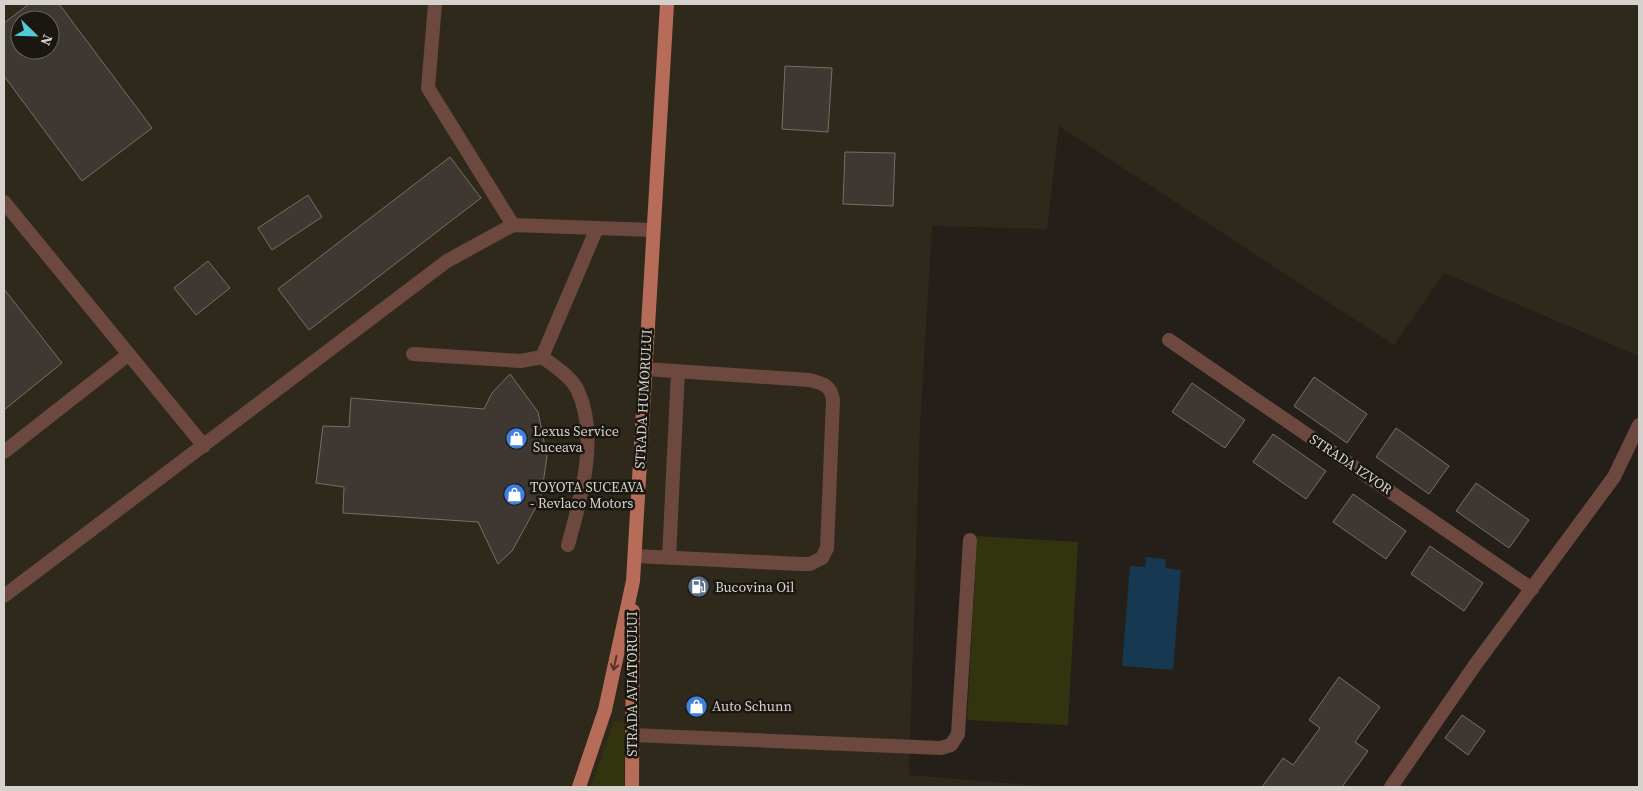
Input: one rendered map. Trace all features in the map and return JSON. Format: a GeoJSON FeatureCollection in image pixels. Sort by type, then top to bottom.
{"type":"FeatureCollection","features":[{"type":"Feature","properties":{"kind":"main road","name":"STRADA HUMORULUI"},"geometry":{"type":"LineString","coordinates":[[579,787],[605,710],[633,581],[667,4]]}},
{"type":"Feature","properties":{"kind":"main road","name":"STRADA AVIATORULUI"},"geometry":{"type":"LineString","coordinates":[[632,787],[633,581]]}},
{"type":"Feature","properties":{"kind":"street"},"geometry":{"type":"LineString","coordinates":[[434,4],[428,88],[513,225]]}},
{"type":"Feature","properties":{"kind":"street"},"geometry":{"type":"LineString","coordinates":[[4,202],[204,446]]}},
{"type":"Feature","properties":{"kind":"street"},"geometry":{"type":"LineString","coordinates":[[4,596],[447,261],[513,225],[653,230]]}},
{"type":"Feature","properties":{"kind":"street"},"geometry":{"type":"LineString","coordinates":[[542,357],[597,228]]}},
{"type":"Feature","properties":{"kind":"street","name":"STRADA IZVOR"},"geometry":{"type":"LineString","coordinates":[[1169,340],[1532,589]]}},
{"type":"Feature","properties":{"kind":"street"},"geometry":{"type":"LineString","coordinates":[[4,452],[129,354]]}},
{"type":"Feature","properties":{"kind":"street"},"geometry":{"type":"LineString","coordinates":[[413,354],[521,361],[542,357],[563,372],[578,390],[588,432],[584,488],[568,545]]}},
{"type":"Feature","properties":{"kind":"street"},"geometry":{"type":"LineString","coordinates":[[635,556],[810,564],[822,558],[827,548],[833,400],[832,391],[826,385],[809,380],[645,369]]}},
{"type":"Feature","properties":{"kind":"street"},"geometry":{"type":"LineString","coordinates":[[668,558],[678,371]]}},
{"type":"Feature","properties":{"kind":"street"},"geometry":{"type":"LineString","coordinates":[[1391,787],[1475,666],[1614,477],[1639,425]]}},
{"type":"Feature","properties":{"kind":"street"},"geometry":{"type":"LineString","coordinates":[[632,735],[941,748],[951,745],[958,734],[970,540]]}},
{"type":"Feature","properties":{"kind":"shaded area"},"geometry":{"type":"Polygon","coordinates":[[[4,4],[1639,4],[1639,356],[1444,273],[1394,345],[1059,126],[1047,229],[932,226],[920,426],[909,775],[1053,787],[4,787],[4,4]]]}},
{"type":"Feature","properties":{"kind":"shaded area"},"geometry":{"type":"Polygon","coordinates":[[[977,536],[1078,542],[1068,725],[967,720],[977,536]]]}},
{"type":"Feature","properties":{"kind":"shaded area"},"geometry":{"type":"Polygon","coordinates":[[[614,721],[625,722],[624,787],[591,787],[614,721]]]}},
{"type":"Feature","properties":{"kind":"water"},"geometry":{"type":"Polygon","coordinates":[[[1146,557],[1166,559],[1165,568],[1181,570],[1173,670],[1122,666],[1130,566],[1145,567],[1146,557]]]}},
{"type":"Feature","properties":{"kind":"building"},"geometry":{"type":"Polygon","coordinates":[[[29,4],[59,4],[152,128],[82,181],[4,76],[4,23],[10,18],[10,60],[60,60],[60,10],[21,10],[29,4]]]}},
{"type":"Feature","properties":{"kind":"building"},"geometry":{"type":"Polygon","coordinates":[[[785,66],[832,68],[828,132],[782,129],[785,66]]]}},
{"type":"Feature","properties":{"kind":"building"},"geometry":{"type":"Polygon","coordinates":[[[845,152],[895,153],[893,206],[843,204],[845,152]]]}},
{"type":"Feature","properties":{"kind":"building"},"geometry":{"type":"Polygon","coordinates":[[[450,157],[481,198],[309,330],[278,289],[450,157]]]}},
{"type":"Feature","properties":{"kind":"building"},"geometry":{"type":"Polygon","coordinates":[[[308,195],[322,217],[272,250],[258,228],[308,195]]]}},
{"type":"Feature","properties":{"kind":"building"},"geometry":{"type":"Polygon","coordinates":[[[208,261],[230,288],[196,315],[174,288],[208,261]]]}},
{"type":"Feature","properties":{"kind":"building"},"geometry":{"type":"Polygon","coordinates":[[[4,289],[62,363],[4,410],[4,289]]]}},
{"type":"Feature","properties":{"kind":"building"},"geometry":{"type":"Polygon","coordinates":[[[510,374],[538,412],[547,456],[541,498],[512,551],[498,564],[478,522],[343,513],[344,487],[316,483],[323,426],[349,427],[351,398],[484,409],[492,393],[510,374]]]}},
{"type":"Feature","properties":{"kind":"building"},"geometry":{"type":"Polygon","coordinates":[[[1314,377],[1367,414],[1347,443],[1294,406],[1314,377]]]}},
{"type":"Feature","properties":{"kind":"building"},"geometry":{"type":"Polygon","coordinates":[[[1192,383],[1245,420],[1225,448],[1172,412],[1192,383]]]}},
{"type":"Feature","properties":{"kind":"building"},"geometry":{"type":"Polygon","coordinates":[[[1396,428],[1449,466],[1429,494],[1376,457],[1396,428]]]}},
{"type":"Feature","properties":{"kind":"building"},"geometry":{"type":"Polygon","coordinates":[[[1273,434],[1326,471],[1306,499],[1253,462],[1273,434]]]}},
{"type":"Feature","properties":{"kind":"building"},"geometry":{"type":"Polygon","coordinates":[[[1476,483],[1529,520],[1509,548],[1456,511],[1476,483]]]}},
{"type":"Feature","properties":{"kind":"building"},"geometry":{"type":"Polygon","coordinates":[[[1353,494],[1406,531],[1386,559],[1333,522],[1353,494]]]}},
{"type":"Feature","properties":{"kind":"building"},"geometry":{"type":"Polygon","coordinates":[[[1430,546],[1483,583],[1464,611],[1411,574],[1430,546]]]}},
{"type":"Feature","properties":{"kind":"building"},"geometry":{"type":"Polygon","coordinates":[[[1339,677],[1380,707],[1355,742],[1368,751],[1342,787],[1262,787],[1283,758],[1293,765],[1320,728],[1309,720],[1339,677]]]}},
{"type":"Feature","properties":{"kind":"building"},"geometry":{"type":"Polygon","coordinates":[[[1462,715],[1485,731],[1468,755],[1445,738],[1462,715]]]}},
{"type":"Feature","properties":{"kind":"place","name":"Lexus Service Suceava"},"geometry":{"type":"Point","coordinates":[517,439]}},
{"type":"Feature","properties":{"kind":"place","name":"TOYOTA SUCEAVA - Revlaco Motors"},"geometry":{"type":"Point","coordinates":[514,495]}},
{"type":"Feature","properties":{"kind":"place","name":"Bucovina Oil"},"geometry":{"type":"Point","coordinates":[699,587]}},
{"type":"Feature","properties":{"kind":"place","name":"Auto Schunn"},"geometry":{"type":"Point","coordinates":[696,706]}}]}
